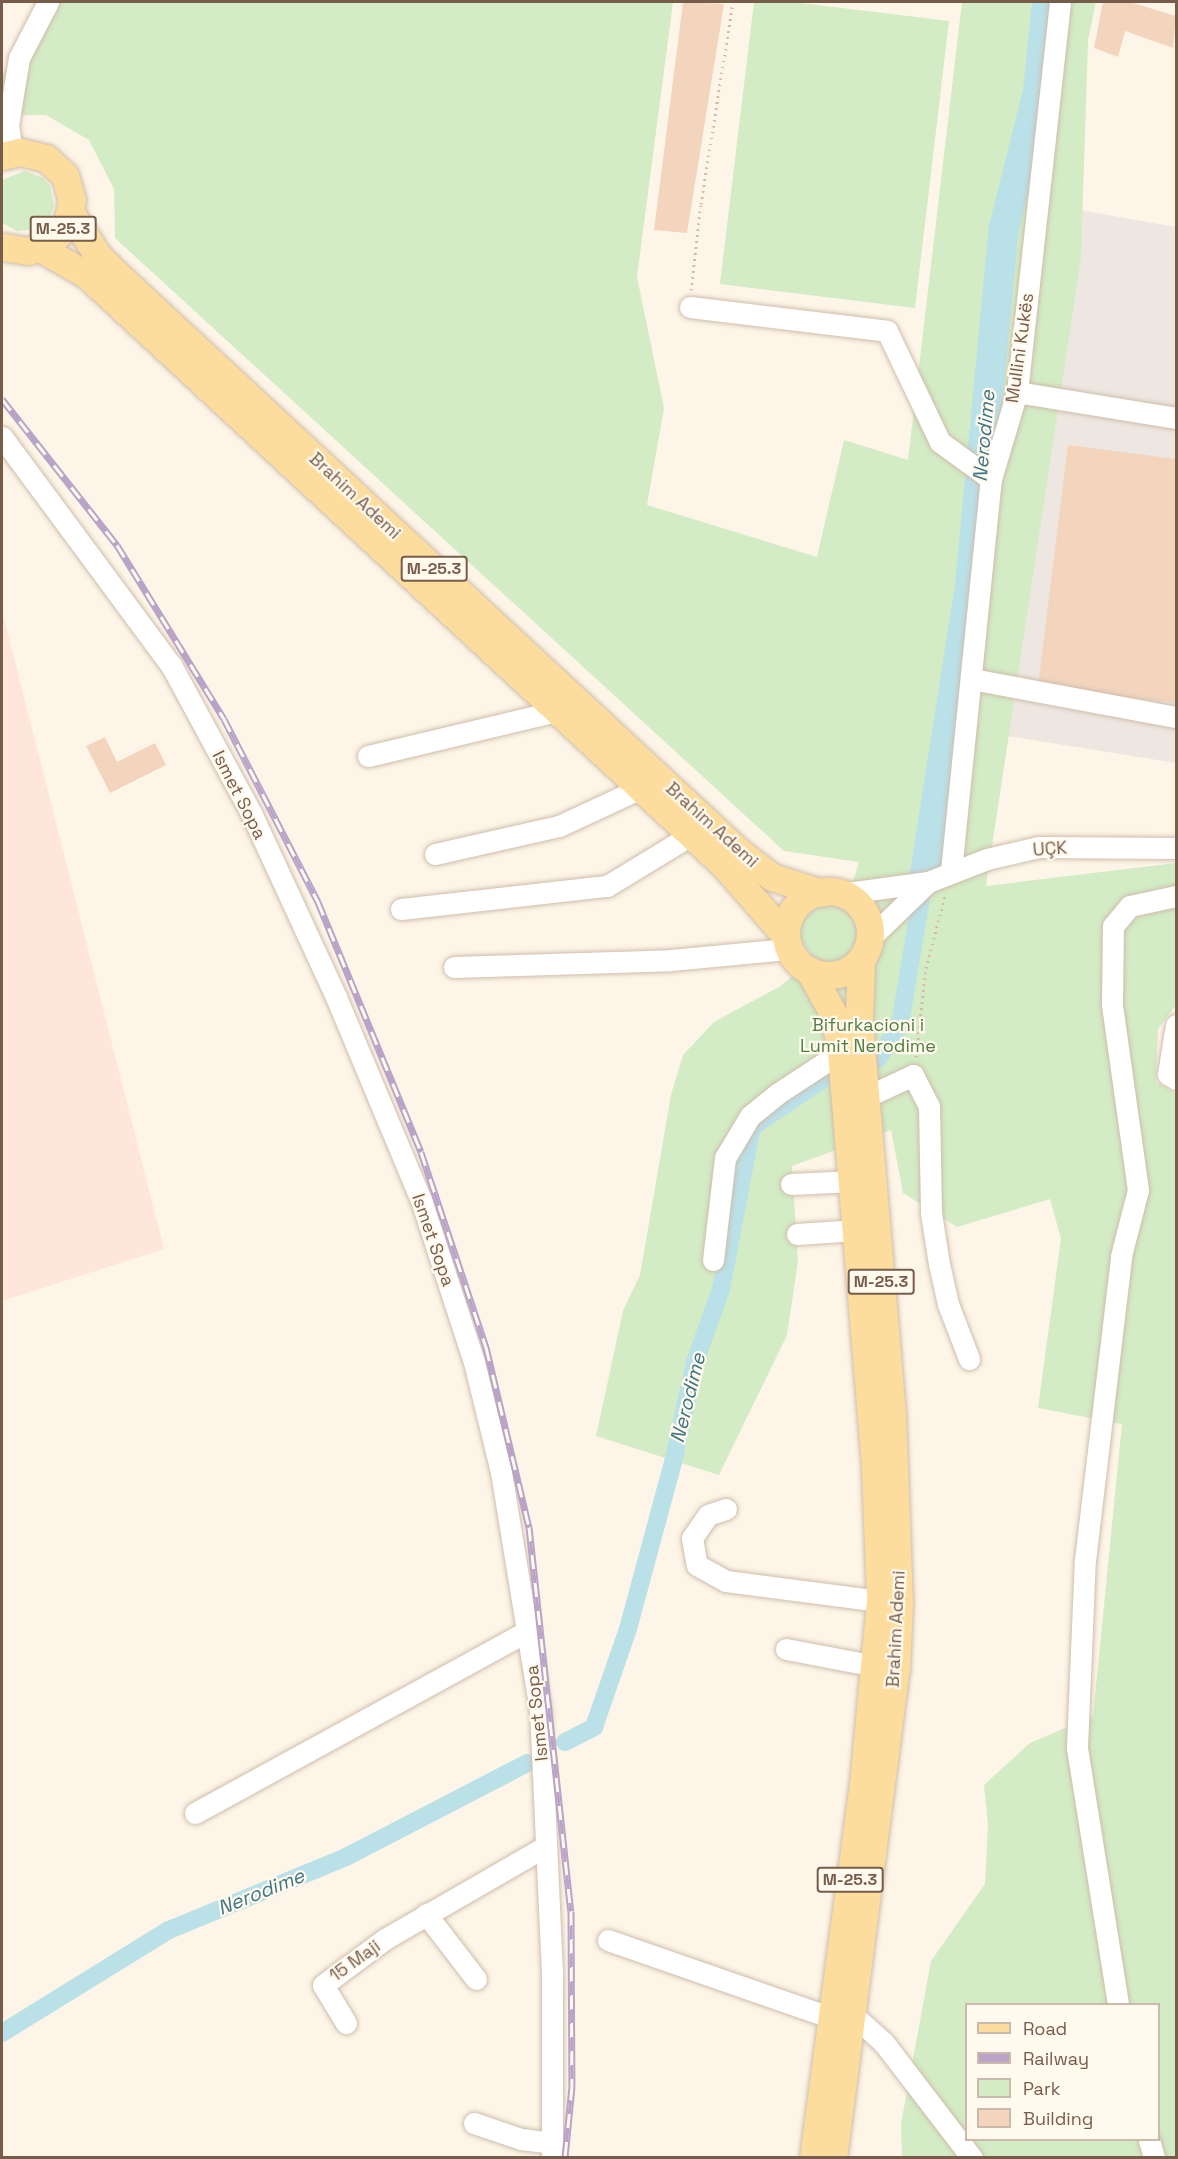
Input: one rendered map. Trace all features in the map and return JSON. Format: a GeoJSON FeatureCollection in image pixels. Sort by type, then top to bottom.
{"type":"FeatureCollection","features":[{"type":"Feature","properties":{"kind":"main road","name":"Brahim Ademi"},"geometry":{"type":"LineString","coordinates":[[6,154],[33,153],[56,165],[70,187],[71,213],[98,256],[738,851],[772,877],[831,893],[863,910],[865,949],[859,1018],[896,1474],[899,1604],[896,1669],[843,2016],[813,2157]]}},
{"type":"Feature","properties":{"kind":"main road","name":"Brahim Ademi"},"geometry":{"type":"LineString","coordinates":[[15,250],[59,235],[71,213]]}},
{"type":"Feature","properties":{"kind":"main road","name":"Brahim Ademi"},"geometry":{"type":"LineString","coordinates":[[15,250],[87,275],[641,788],[753,894],[785,941],[809,970],[830,1006],[841,1052],[853,1181],[875,1468],[880,1601],[843,2016],[833,2157]]}},
{"type":"Feature","properties":{"kind":"main road"},"geometry":{"type":"LineString","coordinates":[[785,941],[797,907],[831,893]]}},
{"type":"Feature","properties":{"kind":"main road"},"geometry":{"type":"LineString","coordinates":[[809,970],[830,975],[852,968],[865,949]]}},
{"type":"Feature","properties":{"kind":"street"},"geometry":{"type":"LineString","coordinates":[[6,154],[8,125],[19,58],[48,2]]}},
{"type":"Feature","properties":{"kind":"street","name":"Mullini Kukës"},"geometry":{"type":"LineString","coordinates":[[951,871],[991,478],[1017,392],[1059,2]]}},
{"type":"Feature","properties":{"kind":"street"},"geometry":{"type":"LineString","coordinates":[[690,307],[887,331],[940,442],[962,461],[991,478]]}},
{"type":"Feature","properties":{"kind":"street"},"geometry":{"type":"LineString","coordinates":[[1017,392],[1176,418]]}},
{"type":"Feature","properties":{"kind":"street","name":"Ismet Sopa"},"geometry":{"type":"LineString","coordinates":[[2,437],[94,556],[171,665],[252,815],[336,998],[422,1203],[474,1362],[501,1472],[540,1709],[546,1846],[553,2150],[474,2123]]}},
{"type":"Feature","properties":{"kind":"street"},"geometry":{"type":"LineString","coordinates":[[972,680],[1176,717]]}},
{"type":"Feature","properties":{"kind":"street"},"geometry":{"type":"LineString","coordinates":[[368,756],[557,711]]}},
{"type":"Feature","properties":{"kind":"street","name":"Brahim Ademi"},"geometry":{"type":"LineString","coordinates":[[435,854],[559,826],[641,788]]}},
{"type":"Feature","properties":{"kind":"street","name":"Brahim Ademi"},"geometry":{"type":"LineString","coordinates":[[401,909],[607,886],[691,835]]}},
{"type":"Feature","properties":{"kind":"street","name":"UÇK"},"geometry":{"type":"LineString","coordinates":[[831,893],[928,882],[951,871],[1039,847],[1176,848]]}},
{"type":"Feature","properties":{"kind":"street","name":"UÇK"},"geometry":{"type":"LineString","coordinates":[[865,949],[928,882]]}},
{"type":"Feature","properties":{"kind":"street"},"geometry":{"type":"LineString","coordinates":[[1118,2003],[1077,1747],[1085,1560],[1121,1256],[1138,1190],[1112,1004],[1113,926],[1130,906],[1176,896]]}},
{"type":"Feature","properties":{"kind":"street"},"geometry":{"type":"LineString","coordinates":[[454,967],[671,960],[785,941]]}},
{"type":"Feature","properties":{"kind":"street"},"geometry":{"type":"LineString","coordinates":[[1176,1025],[1168,1074],[1176,1079]]}},
{"type":"Feature","properties":{"kind":"street"},"geometry":{"type":"LineString","coordinates":[[713,1260],[725,1158],[750,1116],[777,1094],[841,1052]]}},
{"type":"Feature","properties":{"kind":"street"},"geometry":{"type":"LineString","coordinates":[[866,1097],[913,1075],[929,1106],[931,1213],[939,1264],[948,1304],[969,1359]]}},
{"type":"Feature","properties":{"kind":"street"},"geometry":{"type":"LineString","coordinates":[[790,1184],[853,1181]]}},
{"type":"Feature","properties":{"kind":"street"},"geometry":{"type":"LineString","coordinates":[[797,1234],[856,1230]]}},
{"type":"Feature","properties":{"kind":"street","name":"Brahim Ademi"},"geometry":{"type":"LineString","coordinates":[[726,1509],[708,1515],[692,1538],[698,1565],[726,1581],[880,1601]]}},
{"type":"Feature","properties":{"kind":"street"},"geometry":{"type":"LineString","coordinates":[[195,1813],[527,1631]]}},
{"type":"Feature","properties":{"kind":"street"},"geometry":{"type":"LineString","coordinates":[[786,1649],[876,1666]]}},
{"type":"Feature","properties":{"kind":"street","name":"15 Maji"},"geometry":{"type":"LineString","coordinates":[[346,2023],[323,1985],[426,1914],[546,1846]]}},
{"type":"Feature","properties":{"kind":"street"},"geometry":{"type":"LineString","coordinates":[[426,1914],[476,1979]]}},
{"type":"Feature","properties":{"kind":"street"},"geometry":{"type":"LineString","coordinates":[[608,1940],[843,2016],[884,2043],[972,2157]]}},
{"type":"Feature","properties":{"kind":"street"},"geometry":{"type":"LineString","coordinates":[[1150,2141],[1154,2157]]}},
{"type":"Feature","properties":{"kind":"path"},"geometry":{"type":"LineString","coordinates":[[690,307],[700,204],[733,2]]}},
{"type":"Feature","properties":{"kind":"path"},"geometry":{"type":"LineString","coordinates":[[913,1075],[926,968],[951,871]]}},
{"type":"Feature","properties":{"kind":"shaded area"},"geometry":{"type":"Polygon","coordinates":[[[1068,208],[1176,227],[1176,763],[989,733],[1068,208]]]}},
{"type":"Feature","properties":{"kind":"shaded area"},"geometry":{"type":"Polygon","coordinates":[[[2,610],[164,1249],[2,1301],[2,610]]]}},
{"type":"Feature","properties":{"kind":"green space","name":"Bifurkacioni i Lumit Nerodime"},"geometry":{"type":"Polygon","coordinates":[[[50,2],[673,2],[637,277],[664,408],[647,505],[817,557],[844,440],[908,460],[962,2],[1096,2],[1088,40],[1081,258],[986,886],[1176,863],[1176,1005],[1158,1029],[1156,1082],[1176,1094],[1176,2157],[902,2157],[901,2124],[931,1961],[985,1884],[988,1825],[984,1785],[1030,1743],[1093,1716],[1122,1424],[1038,1408],[1061,1239],[1050,1199],[957,1227],[903,1193],[891,1130],[792,1166],[798,1261],[787,1335],[719,1475],[596,1436],[623,1311],[640,1275],[671,1095],[683,1055],[714,1022],[779,987],[814,959],[800,939],[802,920],[817,907],[827,904],[845,909],[859,862],[784,851],[115,238],[114,189],[89,140],[46,115],[2,115],[2,75],[50,2]]]}},
{"type":"Feature","properties":{"kind":"green space"},"geometry":{"type":"Polygon","coordinates":[[[754,2],[793,2],[949,21],[915,308],[720,284],[754,2]]]}},
{"type":"Feature","properties":{"kind":"green space"},"geometry":{"type":"Polygon","coordinates":[[[25,171],[43,178],[50,186],[54,205],[51,215],[37,229],[17,231],[2,223],[2,180],[25,171]]]}},
{"type":"Feature","properties":{"kind":"building"},"geometry":{"type":"Polygon","coordinates":[[[683,2],[724,4],[687,233],[654,230],[683,2]]]}},
{"type":"Feature","properties":{"kind":"building"},"geometry":{"type":"Polygon","coordinates":[[[1103,2],[1130,2],[1176,16],[1173,48],[1125,31],[1118,57],[1094,48],[1103,2]]]}},
{"type":"Feature","properties":{"kind":"building"},"geometry":{"type":"Polygon","coordinates":[[[1068,445],[1176,459],[1176,703],[1038,686],[1068,445]]]}},
{"type":"Feature","properties":{"kind":"building"},"geometry":{"type":"Polygon","coordinates":[[[105,737],[117,762],[155,743],[166,765],[110,793],[86,746],[105,737]]]}},
{"type":"Feature","properties":{"kind":"waterway","name":"Nerodime"},"geometry":{"type":"LineString","coordinates":[[925,873],[970,585],[1004,228],[1038,92],[1047,2]]}},
{"type":"Feature","properties":{"kind":"waterway","name":"Nerodime"},"geometry":{"type":"LineString","coordinates":[[878,1059],[900,1024],[922,892]]}},
{"type":"Feature","properties":{"kind":"waterway","name":"Nerodime"},"geometry":{"type":"LineString","coordinates":[[565,1742],[594,1727],[628,1629],[674,1458],[695,1362],[721,1289],[752,1127],[832,1073]]}},
{"type":"Feature","properties":{"kind":"waterway","name":"Nerodime"},"geometry":{"type":"LineString","coordinates":[[2,2033],[169,1930],[346,1857],[527,1763]]}},
{"type":"Feature","properties":{"kind":"railway"},"geometry":{"type":"LineString","coordinates":[[2,399],[117,545],[224,719],[318,902],[421,1152],[486,1347],[529,1527],[571,1911],[572,2086],[565,2158]]}}]}
